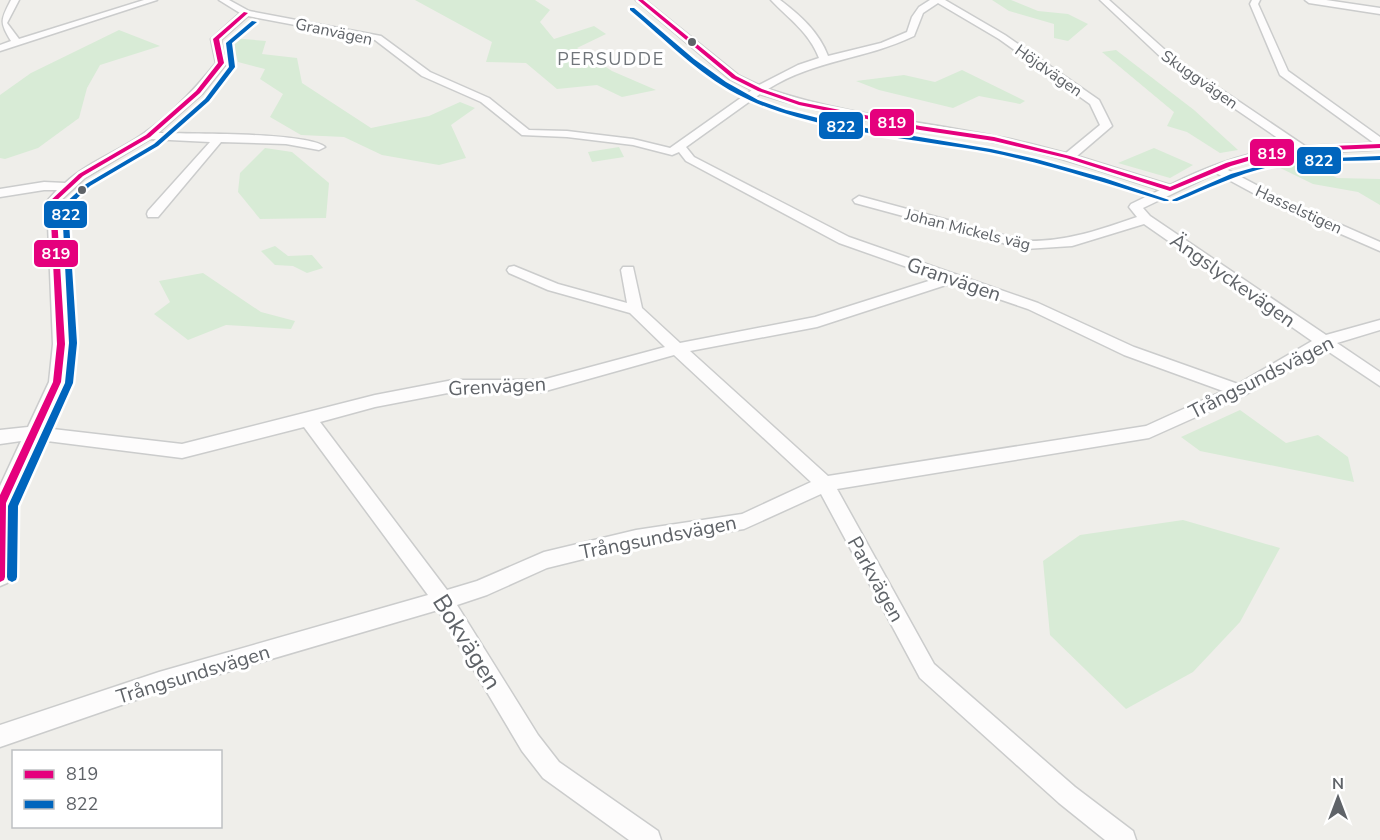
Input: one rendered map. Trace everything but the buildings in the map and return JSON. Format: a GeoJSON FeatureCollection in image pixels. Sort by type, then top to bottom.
{"type":"FeatureCollection","features":[{"type":"Feature","properties":{"kind":"street"},"geometry":{"type":"LineString","coordinates":[[15,0],[2,23],[16,41]]}},
{"type":"Feature","properties":{"kind":"street"},"geometry":{"type":"LineString","coordinates":[[0,48],[16,41],[153,0]]}},
{"type":"Feature","properties":{"kind":"street","name":"Granvägen"},"geometry":{"type":"LineString","coordinates":[[223,0],[246,13],[378,38],[426,74],[485,100],[526,132],[567,134],[676,149],[690,159],[844,240],[1033,306],[1129,351],[1239,391]]}},
{"type":"Feature","properties":{"kind":"street"},"geometry":{"type":"LineString","coordinates":[[640,0],[734,77],[760,90],[799,103],[920,128],[994,139],[1068,157],[1170,189]]}},
{"type":"Feature","properties":{"kind":"street"},"geometry":{"type":"LineString","coordinates":[[775,0],[802,23],[822,51],[825,61]]}},
{"type":"Feature","properties":{"kind":"street"},"geometry":{"type":"LineString","coordinates":[[676,149],[760,90],[802,67],[893,44],[911,34],[918,12],[927,3],[939,0]]}},
{"type":"Feature","properties":{"kind":"street","name":"Höjdvägen"},"geometry":{"type":"LineString","coordinates":[[939,0],[1002,37],[1095,102],[1106,126],[1068,157]]}},
{"type":"Feature","properties":{"kind":"street","name":"Skuggvägen"},"geometry":{"type":"LineString","coordinates":[[1104,0],[1169,59],[1302,149]]}},
{"type":"Feature","properties":{"kind":"street"},"geometry":{"type":"LineString","coordinates":[[1256,0],[1254,4],[1284,73],[1380,142]]}},
{"type":"Feature","properties":{"kind":"street"},"geometry":{"type":"LineString","coordinates":[[1309,0],[1380,11]]}},
{"type":"Feature","properties":{"kind":"street"},"geometry":{"type":"LineString","coordinates":[[0,577],[1,503],[57,382],[61,344],[53,201],[81,175],[148,136],[198,92],[221,63],[216,39],[246,13]]}},
{"type":"Feature","properties":{"kind":"street"},"geometry":{"type":"LineString","coordinates":[[148,136],[286,141],[319,147]]}},
{"type":"Feature","properties":{"kind":"street"},"geometry":{"type":"LineString","coordinates":[[153,214],[218,139]]}},
{"type":"Feature","properties":{"kind":"street"},"geometry":{"type":"LineString","coordinates":[[1145,219],[1136,207],[1170,189],[1230,163],[1267,153],[1302,149],[1380,147]]}},
{"type":"Feature","properties":{"kind":"street","name":"Hasselstigen"},"geometry":{"type":"LineString","coordinates":[[1218,169],[1283,204],[1380,247]]}},
{"type":"Feature","properties":{"kind":"street"},"geometry":{"type":"LineString","coordinates":[[0,194],[44,186],[68,187]]}},
{"type":"Feature","properties":{"kind":"street","name":"Johan Mickels väg"},"geometry":{"type":"LineString","coordinates":[[859,200],[1025,245],[1051,247],[1078,242],[1145,219]]}},
{"type":"Feature","properties":{"kind":"street","name":"Ängslyckevägen"},"geometry":{"type":"LineString","coordinates":[[1145,219],[1321,342],[1380,380]]}},
{"type":"Feature","properties":{"kind":"street","name":"Parkvägen"},"geometry":{"type":"LineString","coordinates":[[514,270],[553,286],[635,310],[680,348],[825,484],[927,671],[1067,795],[1124,840]]}},
{"type":"Feature","properties":{"kind":"street"},"geometry":{"type":"LineString","coordinates":[[628,270],[635,310]]}},
{"type":"Feature","properties":{"kind":"street","name":"Grenvägen"},"geometry":{"type":"LineString","coordinates":[[0,437],[35,433],[182,451],[375,401],[453,386],[542,386],[680,348],[817,322],[952,278]]}},
{"type":"Feature","properties":{"kind":"street","name":"Trångsundsvägen"},"geometry":{"type":"LineString","coordinates":[[0,736],[159,682],[480,589],[544,560],[636,538],[744,521],[825,484],[1149,432],[1239,391],[1321,342],[1380,325]]}},
{"type":"Feature","properties":{"kind":"street","name":"Bokvägen"},"geometry":{"type":"LineString","coordinates":[[308,419],[443,600],[530,743],[551,770],[650,840]]}},
{"type":"Feature","properties":{"kind":"green space"},"geometry":{"type":"Polygon","coordinates":[[[415,0],[535,0],[550,10],[540,22],[554,39],[594,26],[606,34],[577,48],[612,71],[656,90],[622,97],[597,85],[557,89],[526,63],[486,62],[492,42],[415,0]]]}},
{"type":"Feature","properties":{"kind":"green space"},"geometry":{"type":"Polygon","coordinates":[[[992,0],[1011,0],[1038,11],[1068,14],[1088,24],[1068,41],[1054,38],[1054,24],[1009,11],[992,0]]]}},
{"type":"Feature","properties":{"kind":"green space"},"geometry":{"type":"Polygon","coordinates":[[[119,30],[160,46],[100,65],[87,88],[79,118],[38,148],[5,159],[0,158],[0,95],[31,73],[119,30]]]}},
{"type":"Feature","properties":{"kind":"green space"},"geometry":{"type":"Polygon","coordinates":[[[232,38],[266,41],[262,54],[297,58],[302,83],[371,128],[429,116],[460,102],[475,108],[451,125],[466,158],[439,165],[382,155],[344,137],[301,135],[270,117],[283,94],[260,79],[265,69],[238,62],[232,38]]]}},
{"type":"Feature","properties":{"kind":"green space"},"geometry":{"type":"Polygon","coordinates":[[[1116,50],[1194,110],[1238,150],[1220,153],[1187,132],[1167,126],[1174,112],[1102,52],[1116,50]]]}},
{"type":"Feature","properties":{"kind":"green space"},"geometry":{"type":"Polygon","coordinates":[[[962,70],[1025,101],[1020,104],[979,96],[953,108],[879,90],[856,81],[904,75],[935,82],[962,70]]]}},
{"type":"Feature","properties":{"kind":"green space"},"geometry":{"type":"Polygon","coordinates":[[[619,147],[624,157],[592,162],[588,152],[619,147]]]}},
{"type":"Feature","properties":{"kind":"green space"},"geometry":{"type":"Polygon","coordinates":[[[265,148],[292,152],[329,183],[326,218],[260,219],[238,192],[240,173],[265,148]]]}},
{"type":"Feature","properties":{"kind":"green space"},"geometry":{"type":"Polygon","coordinates":[[[1154,148],[1193,165],[1170,178],[1118,163],[1154,148]]]}},
{"type":"Feature","properties":{"kind":"green space"},"geometry":{"type":"Polygon","coordinates":[[[1298,156],[1337,178],[1380,179],[1380,205],[1358,192],[1313,184],[1266,161],[1298,156]]]}},
{"type":"Feature","properties":{"kind":"green space"},"geometry":{"type":"Polygon","coordinates":[[[275,246],[288,256],[312,255],[323,268],[307,273],[293,266],[275,265],[261,251],[275,246]]]}},
{"type":"Feature","properties":{"kind":"green space"},"geometry":{"type":"Polygon","coordinates":[[[203,273],[261,312],[295,321],[291,329],[226,325],[188,340],[154,314],[170,302],[159,281],[203,273]]]}},
{"type":"Feature","properties":{"kind":"green space"},"geometry":{"type":"Polygon","coordinates":[[[1240,410],[1286,443],[1318,435],[1348,457],[1354,482],[1200,451],[1181,437],[1240,410]]]}},
{"type":"Feature","properties":{"kind":"green space"},"geometry":{"type":"Polygon","coordinates":[[[1183,520],[1280,548],[1240,622],[1193,672],[1126,709],[1050,635],[1043,561],[1080,535],[1183,520]]]}},
{"type":"Feature","properties":{"kind":"transit line","name":"819"},"geometry":{"type":"LineString","coordinates":[[640,0],[734,77],[760,90],[799,103],[920,128],[994,139],[1068,157],[1170,189]]}},
{"type":"Feature","properties":{"kind":"transit line","name":"822"},"geometry":{"type":"LineString","coordinates":[[632,9],[724,84],[756,101],[842,126],[1036,161],[1166,200]]}},
{"type":"Feature","properties":{"kind":"transit line","name":"819"},"geometry":{"type":"LineString","coordinates":[[0,577],[1,503],[57,382],[61,344],[53,201],[81,175],[148,136],[198,92],[221,63],[216,39],[246,13]]}},
{"type":"Feature","properties":{"kind":"transit line","name":"822"},"geometry":{"type":"LineString","coordinates":[[12,577],[13,506],[69,383],[73,343],[65,206],[88,185],[156,145],[207,100],[232,67],[229,43],[254,22]]}},
{"type":"Feature","properties":{"kind":"transit line","name":"819"},"geometry":{"type":"LineString","coordinates":[[1170,189],[1229,165],[1279,151],[1380,146]]}},
{"type":"Feature","properties":{"kind":"transit line","name":"822"},"geometry":{"type":"LineString","coordinates":[[1175,200],[1234,176],[1270,165],[1311,160],[1380,158]]}},
{"type":"Feature","properties":{"kind":"district","name":"PERSUDDE"},"geometry":{"type":"Point","coordinates":[611,59]}}]}
